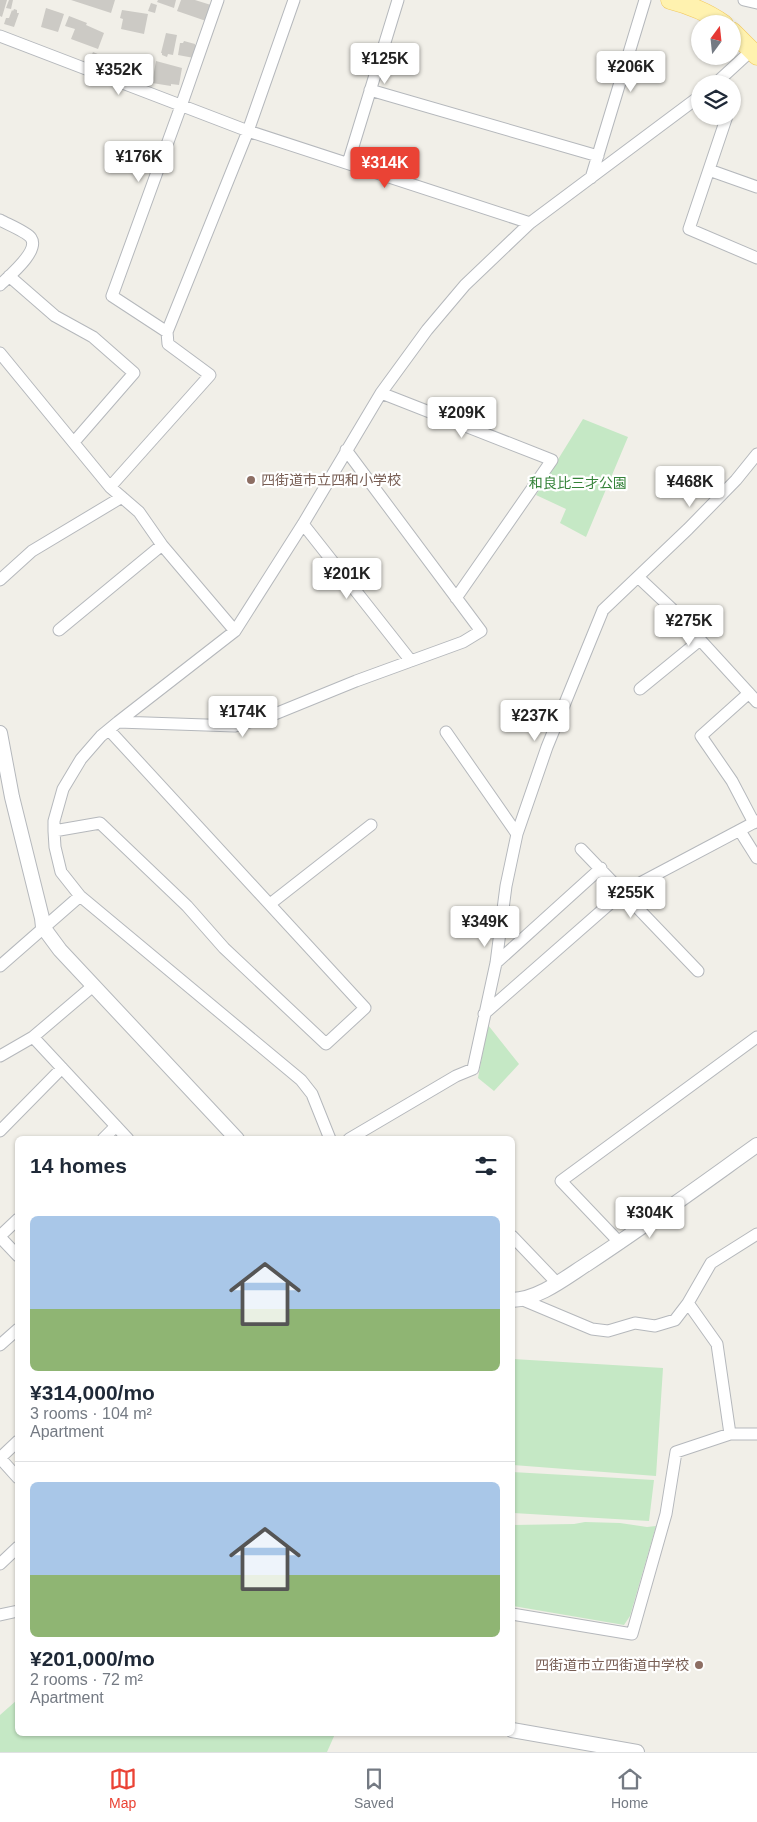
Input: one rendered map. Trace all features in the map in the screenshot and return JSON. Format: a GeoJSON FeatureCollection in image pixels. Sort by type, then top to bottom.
{"type":"FeatureCollection","features":[{"type":"Feature","properties":{"kind":"main road"},"geometry":{"type":"LineString","coordinates":[[670,0],[701,4],[710,15]]}},
{"type":"Feature","properties":{"kind":"main road"},"geometry":{"type":"LineString","coordinates":[[741,39],[754,53]]}},
{"type":"Feature","properties":{"kind":"street"},"geometry":{"type":"LineString","coordinates":[[167,332],[112,296],[218,0]]}},
{"type":"Feature","properties":{"kind":"street"},"geometry":{"type":"LineString","coordinates":[[110,486],[210,374],[168,344],[167,332],[248,131],[294,0]]}},
{"type":"Feature","properties":{"kind":"street"},"geometry":{"type":"LineString","coordinates":[[348,163],[398,0]]}},
{"type":"Feature","properties":{"kind":"street"},"geometry":{"type":"LineString","coordinates":[[591,178],[645,0]]}},
{"type":"Feature","properties":{"kind":"street"},"geometry":{"type":"LineString","coordinates":[[744,0],[757,2]]}},
{"type":"Feature","properties":{"kind":"street"},"geometry":{"type":"LineString","coordinates":[[0,36],[248,131],[530,223]]}},
{"type":"Feature","properties":{"kind":"street"},"geometry":{"type":"LineString","coordinates":[[726,75],[754,53]]}},
{"type":"Feature","properties":{"kind":"street"},"geometry":{"type":"LineString","coordinates":[[370,90],[598,156]]}},
{"type":"Feature","properties":{"kind":"street"},"geometry":{"type":"LineString","coordinates":[[329,1136],[312,1094],[301,1080],[80,896],[61,872],[55,847],[54,821],[63,789],[81,758],[109,730],[235,631],[303,524],[381,393],[427,330],[465,285],[530,223],[691,103]]}},
{"type":"Feature","properties":{"kind":"street"},"geometry":{"type":"LineString","coordinates":[[724,125],[690,229],[757,258]]}},
{"type":"Feature","properties":{"kind":"street"},"geometry":{"type":"LineString","coordinates":[[709,170],[757,187]]}},
{"type":"Feature","properties":{"kind":"street"},"geometry":{"type":"LineString","coordinates":[[0,220],[31,236],[34,244],[32,253],[0,286]]}},
{"type":"Feature","properties":{"kind":"street"},"geometry":{"type":"LineString","coordinates":[[9,276],[56,316],[93,337],[134,373],[74,442]]}},
{"type":"Feature","properties":{"kind":"street"},"geometry":{"type":"LineString","coordinates":[[0,353],[110,486],[139,512],[162,545],[235,631]]}},
{"type":"Feature","properties":{"kind":"street"},"geometry":{"type":"LineString","coordinates":[[381,393],[552,460],[456,598]]}},
{"type":"Feature","properties":{"kind":"street"},"geometry":{"type":"LineString","coordinates":[[118,722],[235,726],[270,716],[356,681],[463,642],[481,631],[346,450]]}},
{"type":"Feature","properties":{"kind":"street"},"geometry":{"type":"LineString","coordinates":[[354,1136],[456,1076],[473,1069],[496,963],[506,886],[517,834],[547,747],[603,610],[736,480],[757,454]]}},
{"type":"Feature","properties":{"kind":"street"},"geometry":{"type":"LineString","coordinates":[[0,580],[32,551],[122,497]]}},
{"type":"Feature","properties":{"kind":"street"},"geometry":{"type":"LineString","coordinates":[[303,524],[411,661]]}},
{"type":"Feature","properties":{"kind":"street"},"geometry":{"type":"LineString","coordinates":[[59,630],[162,545]]}},
{"type":"Feature","properties":{"kind":"street"},"geometry":{"type":"LineString","coordinates":[[484,1014],[623,892],[755,822],[732,781],[701,736],[753,697],[671,608],[638,577]]}},
{"type":"Feature","properties":{"kind":"street"},"geometry":{"type":"LineString","coordinates":[[640,689],[700,640]]}},
{"type":"Feature","properties":{"kind":"street"},"geometry":{"type":"LineString","coordinates":[[54,831],[100,823],[187,906],[224,948],[326,1044],[365,1008],[109,730]]}},
{"type":"Feature","properties":{"kind":"street"},"geometry":{"type":"LineString","coordinates":[[446,732],[517,834]]}},
{"type":"Feature","properties":{"kind":"street"},"geometry":{"type":"LineString","coordinates":[[0,733],[6,798],[42,918],[43,927],[60,950],[230,1136]]}},
{"type":"Feature","properties":{"kind":"street"},"geometry":{"type":"LineString","coordinates":[[270,904],[371,825]]}},
{"type":"Feature","properties":{"kind":"street"},"geometry":{"type":"LineString","coordinates":[[740,831],[757,858]]}},
{"type":"Feature","properties":{"kind":"street"},"geometry":{"type":"LineString","coordinates":[[581,849],[698,971]]}},
{"type":"Feature","properties":{"kind":"street"},"geometry":{"type":"LineString","coordinates":[[496,963],[601,868]]}},
{"type":"Feature","properties":{"kind":"street"},"geometry":{"type":"LineString","coordinates":[[0,966],[80,896]]}},
{"type":"Feature","properties":{"kind":"street"},"geometry":{"type":"LineString","coordinates":[[0,1056],[33,1037],[93,986]]}},
{"type":"Feature","properties":{"kind":"street"},"geometry":{"type":"LineString","coordinates":[[33,1037],[125,1136]]}},
{"type":"Feature","properties":{"kind":"street"},"geometry":{"type":"LineString","coordinates":[[620,1243],[561,1181],[757,1037]]}},
{"type":"Feature","properties":{"kind":"street"},"geometry":{"type":"LineString","coordinates":[[0,1131],[62,1068]]}},
{"type":"Feature","properties":{"kind":"street"},"geometry":{"type":"LineString","coordinates":[[106,1136],[116,1126]]}},
{"type":"Feature","properties":{"kind":"street"},"geometry":{"type":"LineString","coordinates":[[518,1300],[557,1283],[620,1243],[757,1145]]}},
{"type":"Feature","properties":{"kind":"street"},"geometry":{"type":"LineString","coordinates":[[15,1222],[0,1236],[15,1253]]}},
{"type":"Feature","properties":{"kind":"street"},"geometry":{"type":"LineString","coordinates":[[518,1300],[592,1329],[608,1331],[635,1323],[655,1326],[674,1320],[688,1303],[711,1263],[757,1234]]}},
{"type":"Feature","properties":{"kind":"street"},"geometry":{"type":"LineString","coordinates":[[515,1239],[557,1283]]}},
{"type":"Feature","properties":{"kind":"street"},"geometry":{"type":"LineString","coordinates":[[688,1303],[717,1344],[730,1434]]}},
{"type":"Feature","properties":{"kind":"street"},"geometry":{"type":"LineString","coordinates":[[0,1345],[15,1332]]}},
{"type":"Feature","properties":{"kind":"street"},"geometry":{"type":"LineString","coordinates":[[515,1614],[632,1634],[666,1514],[676,1452],[730,1434],[757,1434]]}},
{"type":"Feature","properties":{"kind":"street"},"geometry":{"type":"LineString","coordinates":[[15,1444],[0,1458],[15,1475]]}},
{"type":"Feature","properties":{"kind":"street"},"geometry":{"type":"LineString","coordinates":[[0,1564],[15,1550]]}},
{"type":"Feature","properties":{"kind":"street"},"geometry":{"type":"LineString","coordinates":[[0,1615],[15,1612]]}},
{"type":"Feature","properties":{"kind":"street"},"geometry":{"type":"LineString","coordinates":[[515,1731],[630,1751]]}},
{"type":"Feature","properties":{"kind":"green space","name":"和良比三才公園"},"geometry":{"type":"Polygon","coordinates":[[[583,419],[628,437],[586,537],[560,523],[566,509],[536,495],[583,419]]]}},
{"type":"Feature","properties":{"kind":"green space"},"geometry":{"type":"Polygon","coordinates":[[[488,1025],[519,1064],[494,1091],[478,1078],[488,1025]]]}},
{"type":"Feature","properties":{"kind":"green space"},"geometry":{"type":"Polygon","coordinates":[[[515,1359],[663,1368],[656,1476],[515,1465],[515,1359]]]}},
{"type":"Feature","properties":{"kind":"green space"},"geometry":{"type":"Polygon","coordinates":[[[515,1472],[654,1480],[649,1521],[515,1513],[515,1472]]]}},
{"type":"Feature","properties":{"kind":"green space"},"geometry":{"type":"Polygon","coordinates":[[[585,1522],[620,1523],[647,1527],[656,1526],[630,1616],[624,1625],[515,1606],[515,1525],[574,1524],[585,1522]]]}},
{"type":"Feature","properties":{"kind":"green space"},"geometry":{"type":"Polygon","coordinates":[[[15,1702],[15,1736],[334,1736],[327,1752],[0,1752],[0,1715],[15,1702]]]}},
{"type":"Feature","properties":{"kind":"building"},"geometry":{"type":"Polygon","coordinates":[[[0,0],[7,0],[2,17],[0,16],[0,0]]]}},
{"type":"Feature","properties":{"kind":"building"},"geometry":{"type":"Polygon","coordinates":[[[9,0],[13,0],[11,9],[6,8],[9,0]]]}},
{"type":"Feature","properties":{"kind":"building"},"geometry":{"type":"Polygon","coordinates":[[[71,0],[115,0],[111,13],[71,0]]]}},
{"type":"Feature","properties":{"kind":"building"},"geometry":{"type":"Polygon","coordinates":[[[158,0],[176,0],[174,8],[157,2],[158,0]]]}},
{"type":"Feature","properties":{"kind":"building"},"geometry":{"type":"Polygon","coordinates":[[[181,0],[195,0],[211,5],[206,21],[177,11],[181,0]]]}},
{"type":"Feature","properties":{"kind":"building"},"geometry":{"type":"Polygon","coordinates":[[[151,3],[157,5],[155,13],[148,11],[151,3]]]}},
{"type":"Feature","properties":{"kind":"building"},"geometry":{"type":"Polygon","coordinates":[[[46,8],[64,14],[58,32],[41,27],[46,8]]]}},
{"type":"Feature","properties":{"kind":"building"},"geometry":{"type":"Polygon","coordinates":[[[14,9],[19,13],[14,27],[4,24],[6,18],[9,18],[14,9]]]}},
{"type":"Feature","properties":{"kind":"building"},"geometry":{"type":"Polygon","coordinates":[[[122,10],[148,14],[144,34],[121,29],[123,19],[120,18],[122,10]]]}},
{"type":"Feature","properties":{"kind":"building"},"geometry":{"type":"Polygon","coordinates":[[[69,16],[87,23],[86,25],[104,33],[98,49],[71,39],[75,29],[65,26],[69,16]]]}},
{"type":"Feature","properties":{"kind":"building"},"geometry":{"type":"Polygon","coordinates":[[[166,33],[177,35],[173,55],[168,54],[167,57],[161,53],[166,33]]]}},
{"type":"Feature","properties":{"kind":"building"},"geometry":{"type":"Polygon","coordinates":[[[184,41],[198,46],[194,58],[178,55],[180,43],[184,41]]]}},
{"type":"Feature","properties":{"kind":"building"},"geometry":{"type":"Polygon","coordinates":[[[93,52],[100,55],[94,69],[87,66],[93,52]]]}},
{"type":"Feature","properties":{"kind":"building"},"geometry":{"type":"Polygon","coordinates":[[[156,61],[182,68],[179,85],[171,84],[171,86],[152,83],[156,61]]]}},
{"type":"Feature","properties":{"kind":"place","name":"四街道市立四和小学校"},"geometry":{"type":"Point","coordinates":[251,480]}},
{"type":"Feature","properties":{"kind":"place","name":"四街道市立四街道中学校"},"geometry":{"type":"Point","coordinates":[699,1665]}}]}
